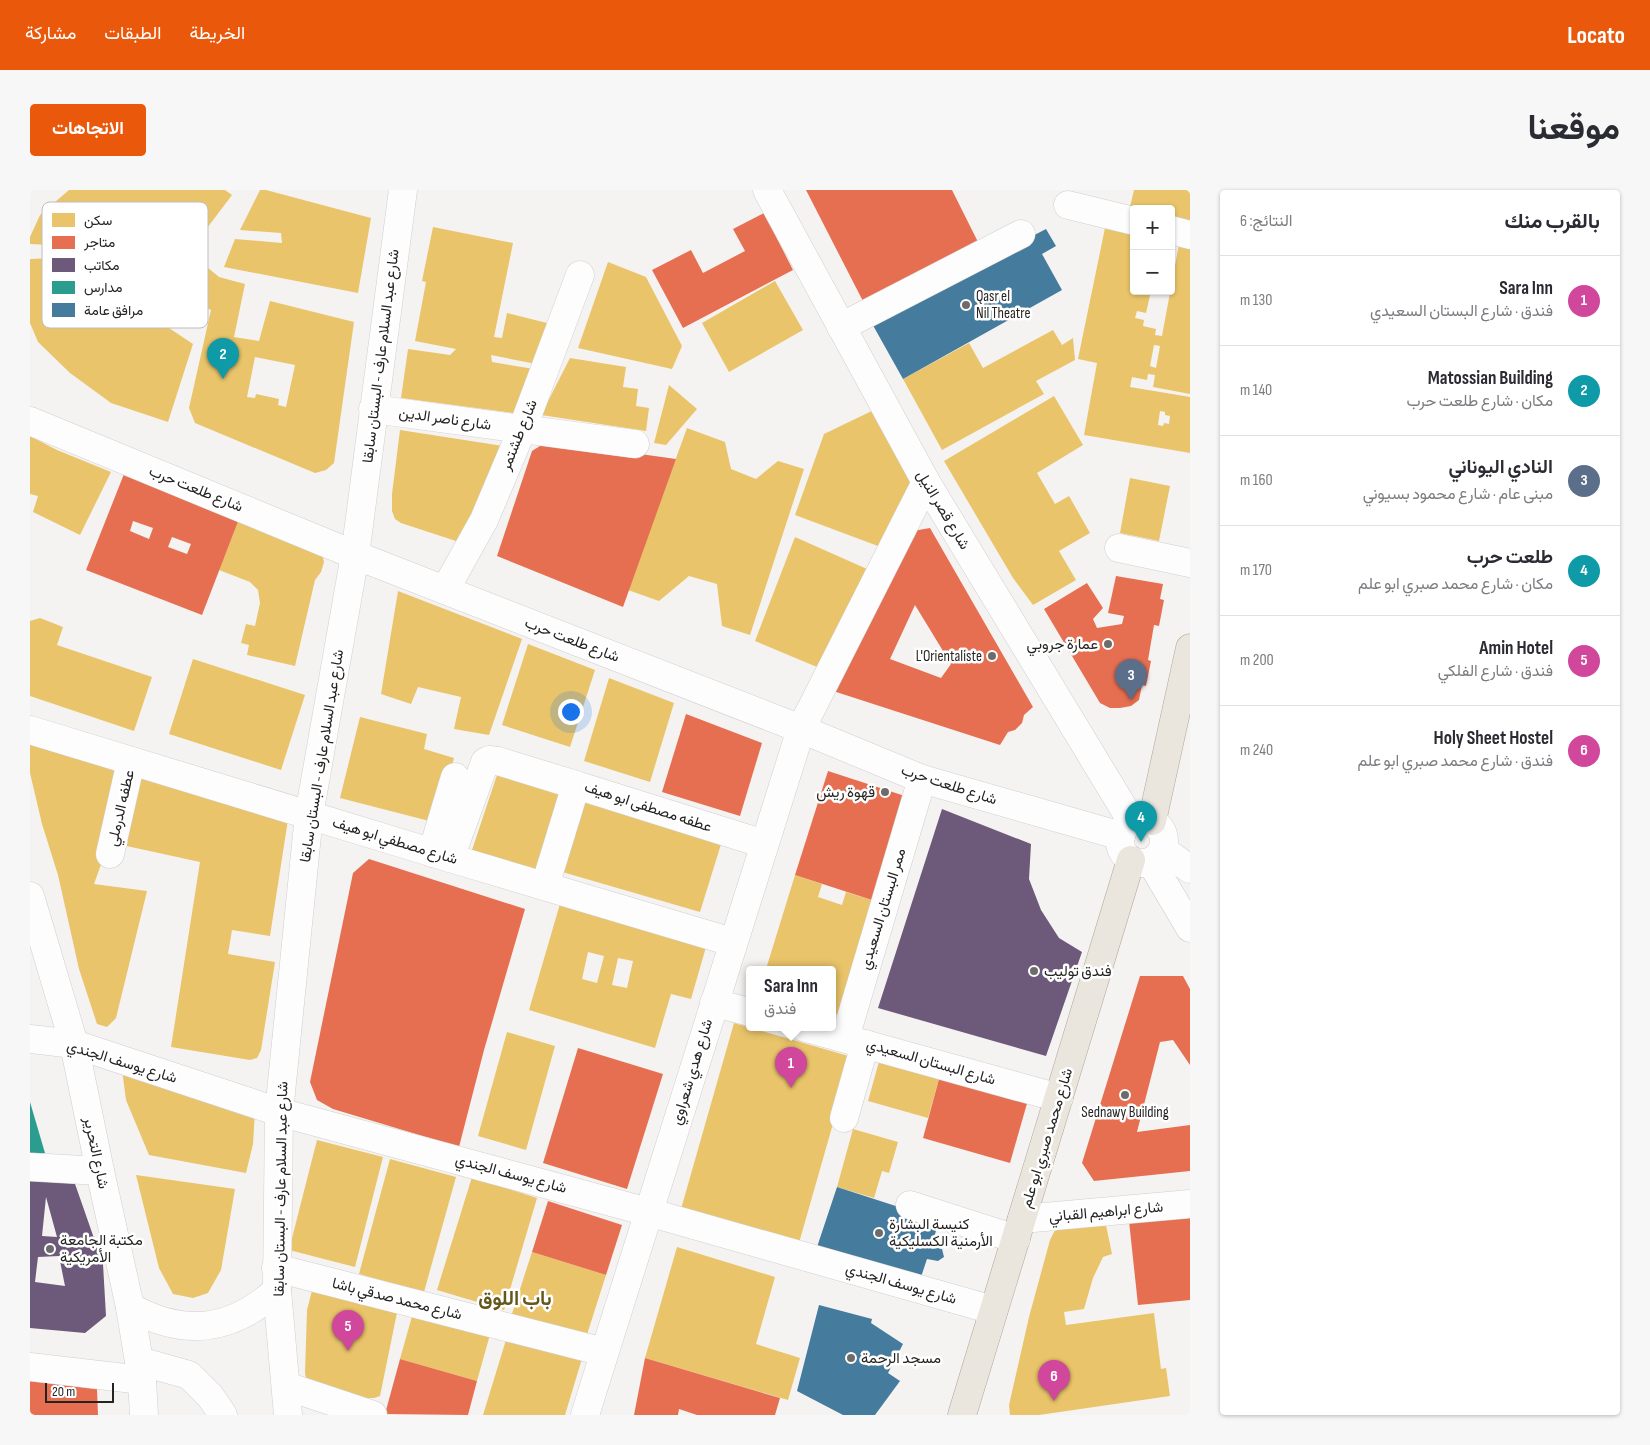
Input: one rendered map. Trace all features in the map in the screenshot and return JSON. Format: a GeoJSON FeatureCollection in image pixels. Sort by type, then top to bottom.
{"type":"FeatureCollection","features":[{"type":"Feature","properties":{"kind":"main road","name":"شارع محمد صبري ابو علم"},"geometry":{"type":"LineString","coordinates":[[962,1415],[1058,1098],[1142,842],[1190,648]]}},
{"type":"Feature","properties":{"kind":"street","name":"شارع عبد السلام عارف - البستان سابقا"},"geometry":{"type":"LineString","coordinates":[[288,1415],[277,1279],[279,1112],[309,815],[355,555],[403,190]]}},
{"type":"Feature","properties":{"kind":"street","name":"شارع قصر النيل"},"geometry":{"type":"LineString","coordinates":[[767,190],[926,482],[1142,842],[1190,928]]}},
{"type":"Feature","properties":{"kind":"street"},"geometry":{"type":"LineString","coordinates":[[1068,205],[1130,220]]}},
{"type":"Feature","properties":{"kind":"street"},"geometry":{"type":"LineString","coordinates":[[1175,231],[1190,235]]}},
{"type":"Feature","properties":{"kind":"street"},"geometry":{"type":"LineString","coordinates":[[842,327],[1021,234]]}},
{"type":"Feature","properties":{"kind":"street","name":"شارع طشتمر"},"geometry":{"type":"LineString","coordinates":[[445,590],[484,520],[522,430],[580,276]]}},
{"type":"Feature","properties":{"kind":"street","name":"شارع ناصر الدين"},"geometry":{"type":"LineString","coordinates":[[374,409],[635,444]]}},
{"type":"Feature","properties":{"kind":"street","name":"شارع طلعت حرب"},"geometry":{"type":"LineString","coordinates":[[30,421],[355,555],[922,779],[1142,842],[1190,869]]}},
{"type":"Feature","properties":{"kind":"street","name":"شارع هدي شعراوي"},"geometry":{"type":"LineString","coordinates":[[585,1415],[732,942],[801,730],[926,482]]}},
{"type":"Feature","properties":{"kind":"street"},"geometry":{"type":"LineString","coordinates":[[1119,548],[1190,563]]}},
{"type":"Feature","properties":{"kind":"street","name":"شارع مصطفي ابو هيف"},"geometry":{"type":"LineString","coordinates":[[30,730],[732,942]]}},
{"type":"Feature","properties":{"kind":"street"},"geometry":{"type":"LineString","coordinates":[[441,855],[485,762],[489,760],[503,762],[576,785]]}},
{"type":"Feature","properties":{"kind":"street","name":"عطفه الدرملي"},"geometry":{"type":"LineString","coordinates":[[110,854],[132,761]]}},
{"type":"Feature","properties":{"kind":"street"},"geometry":{"type":"LineString","coordinates":[[441,855],[455,777]]}},
{"type":"Feature","properties":{"kind":"street","name":"ممر البستان السعيدي"},"geometry":{"type":"LineString","coordinates":[[844,1118],[855,1041],[922,779]]}},
{"type":"Feature","properties":{"kind":"street","name":"عطفه مصطفى ابو هيف"},"geometry":{"type":"LineString","coordinates":[[545,886],[576,785],[764,844]]}},
{"type":"Feature","properties":{"kind":"street","name":"شارع التحرير"},"geometry":{"type":"LineString","coordinates":[[30,896],[74,1044],[130,1307],[140,1370],[144,1415]]}},
{"type":"Feature","properties":{"kind":"street"},"geometry":{"type":"LineString","coordinates":[[714,1003],[746,1011]]}},
{"type":"Feature","properties":{"kind":"street","name":"شارع البستان السعيدي"},"geometry":{"type":"LineString","coordinates":[[817,1031],[1058,1098]]}},
{"type":"Feature","properties":{"kind":"street","name":"شارع يوسف الجندي"},"geometry":{"type":"LineString","coordinates":[[30,1039],[74,1044],[279,1112],[648,1212],[993,1310]]}},
{"type":"Feature","properties":{"kind":"street"},"geometry":{"type":"LineString","coordinates":[[30,1167],[100,1171]]}},
{"type":"Feature","properties":{"kind":"street","name":"شارع ابراهيم القباني"},"geometry":{"type":"LineString","coordinates":[[1019,1229],[1190,1204]]}},
{"type":"Feature","properties":{"kind":"street"},"geometry":{"type":"LineString","coordinates":[[910,1205],[1019,1229]]}},
{"type":"Feature","properties":{"kind":"street"},"geometry":{"type":"LineString","coordinates":[[130,1307],[148,1317],[167,1323],[186,1326],[207,1326],[226,1322],[245,1314],[262,1303],[277,1279]]}},
{"type":"Feature","properties":{"kind":"street","name":"شارع محمد صدقي باشا"},"geometry":{"type":"LineString","coordinates":[[277,1279],[604,1352]]}},
{"type":"Feature","properties":{"kind":"street"},"geometry":{"type":"LineString","coordinates":[[30,1367],[140,1370],[189,1376],[210,1396],[223,1415]]}},
{"type":"Feature","properties":{"kind":"street"},"geometry":{"type":"LineString","coordinates":[[286,1386],[373,1415]]}},
{"type":"Feature","properties":{"kind":"building: سكن"},"geometry":{"type":"Polygon","coordinates":[[[69,190],[225,190],[232,195],[208,227],[208,202],[55,202],[69,190]]]}},
{"type":"Feature","properties":{"kind":"building: سكن"},"geometry":{"type":"Polygon","coordinates":[[[260,190],[371,218],[358,293],[224,267],[235,239],[282,243],[281,233],[240,230],[260,190]]]}},
{"type":"Feature","properties":{"kind":"building: سكن"},"geometry":{"type":"Polygon","coordinates":[[[1134,190],[1190,190],[1190,226],[1175,222],[1175,205],[1130,205],[1134,190]]]}},
{"type":"Feature","properties":{"kind":"building: سكن"},"geometry":{"type":"Polygon","coordinates":[[[42,213],[42,245],[30,244],[30,237],[42,213]]]}},
{"type":"Feature","properties":{"kind":"building: سكن"},"geometry":{"type":"Polygon","coordinates":[[[1106,223],[1130,228],[1130,295],[1150,295],[1146,313],[1137,311],[1135,318],[1144,320],[1143,326],[1156,329],[1155,335],[1162,336],[1170,295],[1175,295],[1175,266],[1179,244],[1190,246],[1190,394],[1153,387],[1155,375],[1148,374],[1147,380],[1132,377],[1130,387],[1190,397],[1190,453],[1084,435],[1097,363],[1078,359],[1106,223]],[[1154,345],[1150,366],[1156,368],[1160,346],[1154,345]],[[1160,411],[1158,425],[1169,424],[1170,416],[1165,415],[1165,412],[1160,411]]]}},
{"type":"Feature","properties":{"kind":"building: سكن"},"geometry":{"type":"Polygon","coordinates":[[[433,227],[513,243],[494,337],[502,338],[507,313],[551,324],[536,364],[491,355],[492,362],[534,369],[513,413],[401,398],[408,349],[450,355],[456,349],[415,341],[426,282],[422,281],[433,227]]]}},
{"type":"Feature","properties":{"kind":"building: سكن"},"geometry":{"type":"Polygon","coordinates":[[[42,258],[42,328],[169,328],[193,344],[168,422],[111,403],[70,373],[38,342],[30,323],[30,259],[42,258]]]}},
{"type":"Feature","properties":{"kind":"building: سكن"},"geometry":{"type":"Polygon","coordinates":[[[608,262],[646,277],[682,346],[672,369],[578,348],[608,262]]]}},
{"type":"Feature","properties":{"kind":"building: سكن"},"geometry":{"type":"Polygon","coordinates":[[[208,268],[219,277],[245,284],[234,337],[259,341],[270,301],[354,322],[334,463],[326,470],[315,473],[195,423],[189,408],[211,310],[208,308],[208,268]],[[255,357],[247,397],[255,398],[256,394],[279,399],[278,405],[286,407],[295,365],[255,357]]]}},
{"type":"Feature","properties":{"kind":"building: سكن"},"geometry":{"type":"Polygon","coordinates":[[[775,281],[803,330],[729,372],[702,323],[775,281]]]}},
{"type":"Feature","properties":{"kind":"building: سكن"},"geometry":{"type":"Polygon","coordinates":[[[1053,330],[1062,345],[1073,338],[1075,360],[1036,381],[1044,394],[942,450],[903,379],[969,343],[983,368],[1053,330]]]}},
{"type":"Feature","properties":{"kind":"building: سكن"},"geometry":{"type":"Polygon","coordinates":[[[570,358],[626,367],[623,387],[638,389],[636,406],[649,408],[646,431],[541,415],[570,358]]]}},
{"type":"Feature","properties":{"kind":"building: سكن"},"geometry":{"type":"Polygon","coordinates":[[[669,385],[697,409],[666,445],[654,443],[669,385]]]}},
{"type":"Feature","properties":{"kind":"building: سكن"},"geometry":{"type":"Polygon","coordinates":[[[1054,396],[1083,445],[1037,473],[1055,504],[1069,496],[1090,533],[1059,551],[1076,580],[1033,605],[1013,578],[944,461],[1054,396]]]}},
{"type":"Feature","properties":{"kind":"building: سكن"},"geometry":{"type":"Polygon","coordinates":[[[880,407],[913,475],[886,549],[795,515],[824,434],[880,407]]]}},
{"type":"Feature","properties":{"kind":"building: سكن"},"geometry":{"type":"Polygon","coordinates":[[[687,428],[725,442],[731,469],[756,479],[778,461],[804,469],[750,635],[722,626],[717,584],[689,576],[659,601],[628,590],[687,428]]]}},
{"type":"Feature","properties":{"kind":"building: سكن"},"geometry":{"type":"Polygon","coordinates":[[[400,430],[503,446],[462,543],[401,523],[395,519],[392,511],[392,494],[400,430]]]}},
{"type":"Feature","properties":{"kind":"building: سكن"},"geometry":{"type":"Polygon","coordinates":[[[30,436],[57,450],[111,472],[80,535],[33,512],[38,496],[30,494],[30,436]]]}},
{"type":"Feature","properties":{"kind":"building: سكن"},"geometry":{"type":"Polygon","coordinates":[[[1130,478],[1170,486],[1159,541],[1120,533],[1130,478]]]}},
{"type":"Feature","properties":{"kind":"building: سكن"},"geometry":{"type":"Polygon","coordinates":[[[239,519],[322,553],[324,562],[321,572],[315,580],[295,666],[247,655],[249,645],[241,643],[246,624],[255,626],[260,603],[258,590],[250,582],[219,570],[239,519]]]}},
{"type":"Feature","properties":{"kind":"building: سكن"},"geometry":{"type":"Polygon","coordinates":[[[795,537],[867,569],[817,667],[755,641],[795,537]]]}},
{"type":"Feature","properties":{"kind":"building: سكن"},"geometry":{"type":"Polygon","coordinates":[[[398,591],[522,639],[489,735],[454,729],[461,697],[418,687],[411,704],[381,694],[398,591]]]}},
{"type":"Feature","properties":{"kind":"building: سكن"},"geometry":{"type":"Polygon","coordinates":[[[40,618],[63,627],[57,645],[152,677],[134,731],[30,696],[30,621],[40,618]]]}},
{"type":"Feature","properties":{"kind":"building: سكن"},"geometry":{"type":"Polygon","coordinates":[[[528,644],[595,670],[570,747],[502,725],[528,644]]]}},
{"type":"Feature","properties":{"kind":"building: سكن"},"geometry":{"type":"Polygon","coordinates":[[[193,659],[305,695],[281,770],[169,734],[193,659]]]}},
{"type":"Feature","properties":{"kind":"building: سكن"},"geometry":{"type":"Polygon","coordinates":[[[609,678],[674,703],[650,782],[584,761],[609,678]]]}},
{"type":"Feature","properties":{"kind":"building: سكن"},"geometry":{"type":"Polygon","coordinates":[[[360,717],[427,734],[424,749],[454,758],[437,823],[340,798],[360,717]]]}},
{"type":"Feature","properties":{"kind":"building: سكن"},"geometry":{"type":"Polygon","coordinates":[[[30,734],[130,764],[109,842],[94,884],[147,891],[116,1018],[107,1027],[97,1024],[79,969],[58,875],[42,824],[30,773],[30,734]]]}},
{"type":"Feature","properties":{"kind":"building: سكن"},"geometry":{"type":"Polygon","coordinates":[[[499,769],[569,789],[543,877],[470,856],[499,769]]]}},
{"type":"Feature","properties":{"kind":"building: سكن"},"geometry":{"type":"Polygon","coordinates":[[[136,775],[289,813],[270,936],[232,930],[228,954],[275,962],[261,1050],[257,1058],[250,1060],[171,1047],[200,862],[122,845],[136,775]]]}},
{"type":"Feature","properties":{"kind":"building: سكن"},"geometry":{"type":"Polygon","coordinates":[[[576,794],[722,841],[700,912],[552,869],[576,794]]]}},
{"type":"Feature","properties":{"kind":"building: سكن"},"geometry":{"type":"Polygon","coordinates":[[[795,875],[822,884],[818,897],[842,905],[846,892],[878,902],[843,1017],[836,1014],[836,966],[767,966],[795,875]]]}},
{"type":"Feature","properties":{"kind":"building: سكن"},"geometry":{"type":"Polygon","coordinates":[[[562,897],[708,940],[691,999],[671,994],[655,1048],[529,1010],[562,897]],[[588,952],[582,979],[597,983],[604,956],[588,952]],[[618,958],[612,985],[627,988],[633,961],[618,958]]]}},
{"type":"Feature","properties":{"kind":"building: سكن"},"geometry":{"type":"Polygon","coordinates":[[[734,1023],[746,1026],[746,1031],[762,1031],[852,1057],[797,1250],[679,1216],[734,1023]]]}},
{"type":"Feature","properties":{"kind":"building: سكن"},"geometry":{"type":"Polygon","coordinates":[[[507,1032],[555,1046],[526,1150],[478,1136],[507,1032]]]}},
{"type":"Feature","properties":{"kind":"building: سكن"},"geometry":{"type":"Polygon","coordinates":[[[882,1051],[942,1068],[928,1118],[868,1101],[882,1051]]]}},
{"type":"Feature","properties":{"kind":"building: سكن"},"geometry":{"type":"Polygon","coordinates":[[[121,1062],[255,1111],[253,1144],[246,1173],[149,1155],[126,1100],[121,1062]]]}},
{"type":"Feature","properties":{"kind":"building: سكن"},"geometry":{"type":"Polygon","coordinates":[[[853,1129],[898,1142],[889,1173],[882,1171],[874,1198],[837,1187],[853,1129]]]}},
{"type":"Feature","properties":{"kind":"building: سكن"},"geometry":{"type":"Polygon","coordinates":[[[317,1140],[383,1157],[355,1267],[289,1250],[317,1140]]]}},
{"type":"Feature","properties":{"kind":"building: سكن"},"geometry":{"type":"Polygon","coordinates":[[[390,1159],[456,1177],[424,1292],[359,1274],[390,1159]]]}},
{"type":"Feature","properties":{"kind":"building: سكن"},"geometry":{"type":"Polygon","coordinates":[[[136,1175],[235,1189],[221,1270],[208,1293],[193,1298],[173,1294],[159,1268],[136,1175]]]}},
{"type":"Feature","properties":{"kind":"building: سكن"},"geometry":{"type":"Polygon","coordinates":[[[472,1177],[537,1198],[504,1310],[437,1290],[472,1177]]]}},
{"type":"Feature","properties":{"kind":"building: سكن"},"geometry":{"type":"Polygon","coordinates":[[[1106,1225],[1112,1254],[1103,1257],[1093,1278],[1084,1309],[1064,1312],[1066,1325],[1154,1313],[1161,1369],[1166,1368],[1170,1396],[1039,1415],[1010,1415],[1009,1405],[1029,1317],[1050,1240],[1055,1230],[1106,1225]]]}},
{"type":"Feature","properties":{"kind":"building: سكن"},"geometry":{"type":"Polygon","coordinates":[[[677,1247],[775,1277],[756,1344],[800,1358],[788,1400],[645,1358],[677,1247]]]}},
{"type":"Feature","properties":{"kind":"building: سكن"},"geometry":{"type":"Polygon","coordinates":[[[532,1252],[606,1275],[584,1344],[510,1320],[532,1252]]]}},
{"type":"Feature","properties":{"kind":"building: سكن"},"geometry":{"type":"Polygon","coordinates":[[[314,1283],[399,1303],[380,1396],[364,1398],[307,1382],[305,1373],[307,1310],[314,1283]]]}},
{"type":"Feature","properties":{"kind":"building: سكن"},"geometry":{"type":"Polygon","coordinates":[[[414,1309],[491,1331],[477,1381],[400,1359],[414,1309]]]}},
{"type":"Feature","properties":{"kind":"building: سكن"},"geometry":{"type":"Polygon","coordinates":[[[509,1330],[584,1352],[565,1415],[483,1415],[509,1330]]]}},
{"type":"Feature","properties":{"kind":"building: متاجر"},"geometry":{"type":"Polygon","coordinates":[[[806,190],[952,190],[982,250],[867,309],[806,190]]]}},
{"type":"Feature","properties":{"kind":"building: متاجر"},"geometry":{"type":"Polygon","coordinates":[[[764,213],[793,270],[683,328],[652,270],[691,250],[703,273],[745,251],[733,229],[764,213]]]}},
{"type":"Feature","properties":{"kind":"building: متاجر"},"geometry":{"type":"Polygon","coordinates":[[[554,442],[676,459],[623,607],[497,556],[532,451],[543,444],[554,442]]]}},
{"type":"Feature","properties":{"kind":"building: متاجر"},"geometry":{"type":"Polygon","coordinates":[[[124,474],[239,519],[202,615],[86,570],[124,474]],[[133,521],[130,531],[149,539],[153,528],[133,521]],[[172,537],[168,547],[187,554],[191,544],[172,537]]]}},
{"type":"Feature","properties":{"kind":"building: متاجر"},"geometry":{"type":"Polygon","coordinates":[[[930,528],[1033,707],[1024,715],[1022,723],[1015,730],[1008,732],[1000,745],[830,690],[907,532],[930,528]],[[915,605],[890,659],[941,678],[951,664],[915,605]]]}},
{"type":"Feature","properties":{"kind":"building: متاجر","name":"عمارة جروبي"},"geometry":{"type":"Polygon","coordinates":[[[1116,576],[1163,584],[1160,599],[1164,600],[1159,626],[1154,625],[1148,660],[1151,661],[1146,686],[1142,685],[1139,700],[1131,706],[1110,708],[1100,703],[1044,609],[1087,583],[1103,608],[1093,619],[1097,628],[1122,624],[1124,616],[1108,613],[1116,576]]]}},
{"type":"Feature","properties":{"kind":"building: متاجر"},"geometry":{"type":"Polygon","coordinates":[[[686,714],[762,743],[740,816],[662,792],[686,714]]]}},
{"type":"Feature","properties":{"kind":"building: متاجر"},"geometry":{"type":"Polygon","coordinates":[[[828,771],[911,798],[878,902],[795,875],[828,771]]]}},
{"type":"Feature","properties":{"kind":"building: متاجر"},"geometry":{"type":"Polygon","coordinates":[[[369,859],[525,909],[484,1050],[459,1147],[333,1109],[317,1100],[310,1082],[353,873],[369,859]]]}},
{"type":"Feature","properties":{"kind":"building: متاجر","name":"Sednawy Building"},"geometry":{"type":"Polygon","coordinates":[[[1140,976],[1183,976],[1190,989],[1190,1065],[1173,1040],[1160,1042],[1137,1132],[1190,1125],[1190,1171],[1094,1181],[1082,1163],[1140,976]]]}},
{"type":"Feature","properties":{"kind":"building: متاجر"},"geometry":{"type":"Polygon","coordinates":[[[578,1048],[663,1074],[627,1189],[543,1163],[578,1048]]]}},
{"type":"Feature","properties":{"kind":"building: متاجر"},"geometry":{"type":"Polygon","coordinates":[[[942,1068],[1030,1093],[1010,1163],[923,1138],[942,1068]]]}},
{"type":"Feature","properties":{"kind":"building: متاجر"},"geometry":{"type":"Polygon","coordinates":[[[548,1201],[622,1225],[606,1275],[532,1252],[548,1201]]]}},
{"type":"Feature","properties":{"kind":"building: متاجر"},"geometry":{"type":"Polygon","coordinates":[[[1190,1214],[1190,1300],[1138,1305],[1129,1221],[1190,1214]]]}},
{"type":"Feature","properties":{"kind":"building: متاجر"},"geometry":{"type":"Polygon","coordinates":[[[645,1358],[780,1398],[775,1415],[697,1415],[679,1409],[678,1415],[634,1415],[645,1358]]]}},
{"type":"Feature","properties":{"kind":"building: متاجر"},"geometry":{"type":"Polygon","coordinates":[[[400,1359],[477,1381],[468,1415],[385,1414],[400,1359]]]}},
{"type":"Feature","properties":{"kind":"building: متاجر"},"geometry":{"type":"Polygon","coordinates":[[[30,1381],[97,1389],[98,1415],[30,1415],[30,1381]]]}},
{"type":"Feature","properties":{"kind":"building: مكاتب"},"geometry":{"type":"Polygon","coordinates":[[[942,809],[1031,844],[1029,879],[1041,910],[1059,938],[1082,952],[1046,1056],[878,1008],[942,809]]]}},
{"type":"Feature","properties":{"kind":"building: مكاتب","name":"مكتبة الجامعة الأمريكية"},"geometry":{"type":"Polygon","coordinates":[[[30,1177],[74,1181],[103,1264],[106,1316],[85,1333],[30,1328],[30,1177]],[[46,1197],[42,1236],[57,1237],[46,1197]],[[59,1256],[38,1257],[35,1282],[65,1286],[59,1256]]]}},
{"type":"Feature","properties":{"kind":"building: مدارس"},"geometry":{"type":"Polygon","coordinates":[[[30,1102],[45,1153],[30,1157],[30,1102]]]}},
{"type":"Feature","properties":{"kind":"building: مرافق عامة","name":"Qasr el Nil Theatre"},"geometry":{"type":"Polygon","coordinates":[[[1046,229],[1056,246],[1042,254],[1062,290],[903,379],[870,320],[1046,229]]]}},
{"type":"Feature","properties":{"kind":"building: مرافق عامة","name":"كنيسة البشارة الأرمنية الكسليكية"},"geometry":{"type":"Polygon","coordinates":[[[837,1187],[939,1220],[932,1245],[942,1249],[944,1257],[938,1261],[927,1259],[920,1280],[817,1247],[837,1187]]]}},
{"type":"Feature","properties":{"kind":"building: مرافق عامة","name":"مسجد الرحمة"},"geometry":{"type":"Polygon","coordinates":[[[819,1305],[872,1319],[871,1323],[903,1344],[888,1373],[900,1381],[875,1415],[843,1415],[797,1391],[819,1305]]]}},
{"type":"Feature","properties":{"kind":"place","name":"Qasr el Nil Theatre"},"geometry":{"type":"Point","coordinates":[966,305]}},
{"type":"Feature","properties":{"kind":"place","name":"Matossian Building"},"geometry":{"type":"Point","coordinates":[223,379]}},
{"type":"Feature","properties":{"kind":"place","name":"عمارة جروبي"},"geometry":{"type":"Point","coordinates":[1108,644]}},
{"type":"Feature","properties":{"kind":"place","name":"L'Orientaliste"},"geometry":{"type":"Point","coordinates":[992,656]}},
{"type":"Feature","properties":{"kind":"place","name":"النادي اليوناني"},"geometry":{"type":"Point","coordinates":[1131,700]}},
{"type":"Feature","properties":{"kind":"place","name":"قهوة ريش"},"geometry":{"type":"Point","coordinates":[885,792]}},
{"type":"Feature","properties":{"kind":"place","name":"طلعت حرب"},"geometry":{"type":"Point","coordinates":[1141,842]}},
{"type":"Feature","properties":{"kind":"place","name":"فندق توليب"},"geometry":{"type":"Point","coordinates":[1034,971]}},
{"type":"Feature","properties":{"kind":"place","name":"Sara Inn"},"geometry":{"type":"Point","coordinates":[791,1088]}},
{"type":"Feature","properties":{"kind":"place","name":"Sednawy Building"},"geometry":{"type":"Point","coordinates":[1125,1095]}},
{"type":"Feature","properties":{"kind":"place","name":"كنيسة البشارة الأرمنية الكسليكية"},"geometry":{"type":"Point","coordinates":[879,1233]}},
{"type":"Feature","properties":{"kind":"place","name":"مكتبة الجامعة الأمريكية"},"geometry":{"type":"Point","coordinates":[50,1249]}},
{"type":"Feature","properties":{"kind":"place","name":"Amin Hotel"},"geometry":{"type":"Point","coordinates":[348,1351]}},
{"type":"Feature","properties":{"kind":"place","name":"مسجد الرحمة"},"geometry":{"type":"Point","coordinates":[851,1358]}},
{"type":"Feature","properties":{"kind":"place","name":"Holy Sheet Hostel"},"geometry":{"type":"Point","coordinates":[1054,1401]}},
{"type":"Feature","properties":{"kind":"district","name":"باب اللوق"},"geometry":{"type":"Point","coordinates":[515,1299]}}]}
